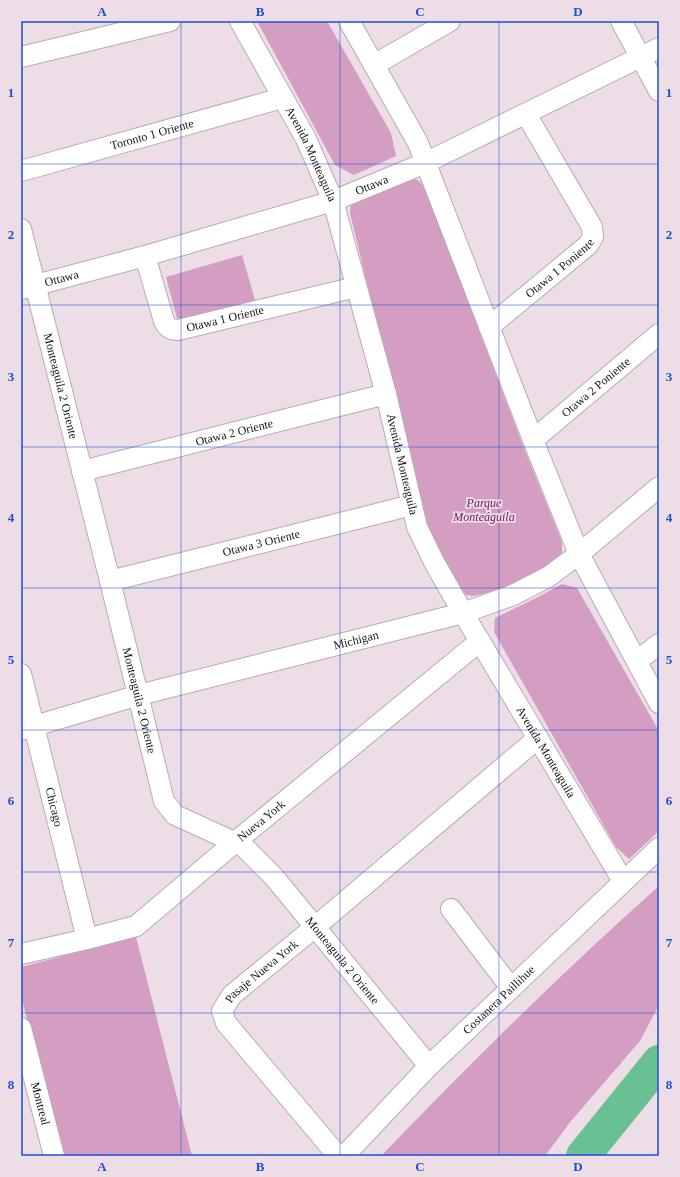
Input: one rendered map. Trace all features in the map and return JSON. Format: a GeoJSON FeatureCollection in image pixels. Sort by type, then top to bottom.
{"type":"FeatureCollection","features":[{"type":"Feature","properties":{"kind":"street"},"geometry":{"type":"LineString","coordinates":[[21,56],[170,21]]}},
{"type":"Feature","properties":{"kind":"street","name":"Avenida Monteaguila"},"geometry":{"type":"LineString","coordinates":[[240,21],[306,139],[333,201],[386,394],[417,527],[424,543],[463,613],[623,881]]}},
{"type":"Feature","properties":{"kind":"street"},"geometry":{"type":"LineString","coordinates":[[349,21],[418,143],[533,440],[579,554],[659,703]]}},
{"type":"Feature","properties":{"kind":"street"},"geometry":{"type":"LineString","coordinates":[[374,65],[450,21]]}},
{"type":"Feature","properties":{"kind":"street"},"geometry":{"type":"LineString","coordinates":[[622,21],[659,91]]}},
{"type":"Feature","properties":{"kind":"street","name":"Ottawa"},"geometry":{"type":"LineString","coordinates":[[28,287],[145,256],[333,201],[425,163],[659,48]]}},
{"type":"Feature","properties":{"kind":"street","name":"Toronto 1 Oriente"},"geometry":{"type":"LineString","coordinates":[[21,171],[282,98]]}},
{"type":"Feature","properties":{"kind":"street","name":"Otawa 1 Poniente"},"geometry":{"type":"LineString","coordinates":[[489,327],[588,245],[593,237],[592,227],[526,114]]}},
{"type":"Feature","properties":{"kind":"street","name":"Monteaguila 2 Oriente"},"geometry":{"type":"LineString","coordinates":[[21,230],[28,287],[82,471],[139,695],[164,801],[175,815],[243,846],[274,876],[429,1066]]}},
{"type":"Feature","properties":{"kind":"street","name":"Otawa 1 Oriente"},"geometry":{"type":"LineString","coordinates":[[145,256],[165,325],[174,330],[356,287]]}},
{"type":"Feature","properties":{"kind":"street","name":"Otawa 2 Poniente"},"geometry":{"type":"LineString","coordinates":[[533,440],[659,334]]}},
{"type":"Feature","properties":{"kind":"street","name":"Otawa 2 Oriente"},"geometry":{"type":"LineString","coordinates":[[82,471],[386,394]]}},
{"type":"Feature","properties":{"kind":"street","name":"Michigan"},"geometry":{"type":"LineString","coordinates":[[27,728],[139,695],[463,613],[513,595],[548,577],[579,554],[659,487]]}},
{"type":"Feature","properties":{"kind":"street","name":"Otawa 3 Oriente"},"geometry":{"type":"LineString","coordinates":[[110,581],[412,505]]}},
{"type":"Feature","properties":{"kind":"street","name":"Nueva York"},"geometry":{"type":"LineString","coordinates":[[21,954],[136,926],[234,843],[480,641]]}},
{"type":"Feature","properties":{"kind":"street"},"geometry":{"type":"LineString","coordinates":[[637,661],[659,644]]}},
{"type":"Feature","properties":{"kind":"street","name":"Chicago"},"geometry":{"type":"LineString","coordinates":[[21,674],[27,728],[87,939]]}},
{"type":"Feature","properties":{"kind":"street","name":"Pasaje Nueva York"},"geometry":{"type":"LineString","coordinates":[[338,1156],[226,1023],[222,1011],[232,995],[316,928],[538,738]]}},
{"type":"Feature","properties":{"kind":"street","name":"Costanera Paillihue"},"geometry":{"type":"LineString","coordinates":[[344,1156],[429,1066],[659,848]]}},
{"type":"Feature","properties":{"kind":"street"},"geometry":{"type":"LineString","coordinates":[[451,909],[511,988]]}},
{"type":"Feature","properties":{"kind":"street","name":"Montreal"},"geometry":{"type":"LineString","coordinates":[[21,1028],[54,1156]]}},
{"type":"Feature","properties":{"kind":"green space"},"geometry":{"type":"Polygon","coordinates":[[[257,21],[327,21],[391,133],[396,156],[354,175],[335,165],[257,21]]]}},
{"type":"Feature","properties":{"kind":"green space","name":"Parque Monteáguila"},"geometry":{"type":"Polygon","coordinates":[[[408,178],[418,180],[425,187],[523,446],[562,542],[562,552],[560,556],[533,576],[507,589],[473,596],[466,595],[461,589],[432,541],[424,520],[350,213],[351,204],[354,200],[408,178]]]}},
{"type":"Feature","properties":{"kind":"green space"},"geometry":{"type":"Polygon","coordinates":[[[242,255],[255,300],[178,322],[166,277],[242,255]]]}},
{"type":"Feature","properties":{"kind":"green space"},"geometry":{"type":"Polygon","coordinates":[[[562,584],[577,588],[659,731],[659,831],[629,859],[616,847],[494,632],[495,618],[562,584]]]}},
{"type":"Feature","properties":{"kind":"green space"},"geometry":{"type":"Polygon","coordinates":[[[659,886],[659,1005],[640,1041],[571,1121],[545,1156],[381,1156],[517,1018],[587,951],[659,886]]]}},
{"type":"Feature","properties":{"kind":"green space"},"geometry":{"type":"Polygon","coordinates":[[[136,937],[192,1156],[62,1156],[21,996],[21,967],[136,937]]]}},
{"type":"Feature","properties":{"kind":"waterway"},"geometry":{"type":"LineString","coordinates":[[583,1156],[659,1062]]}}]}
